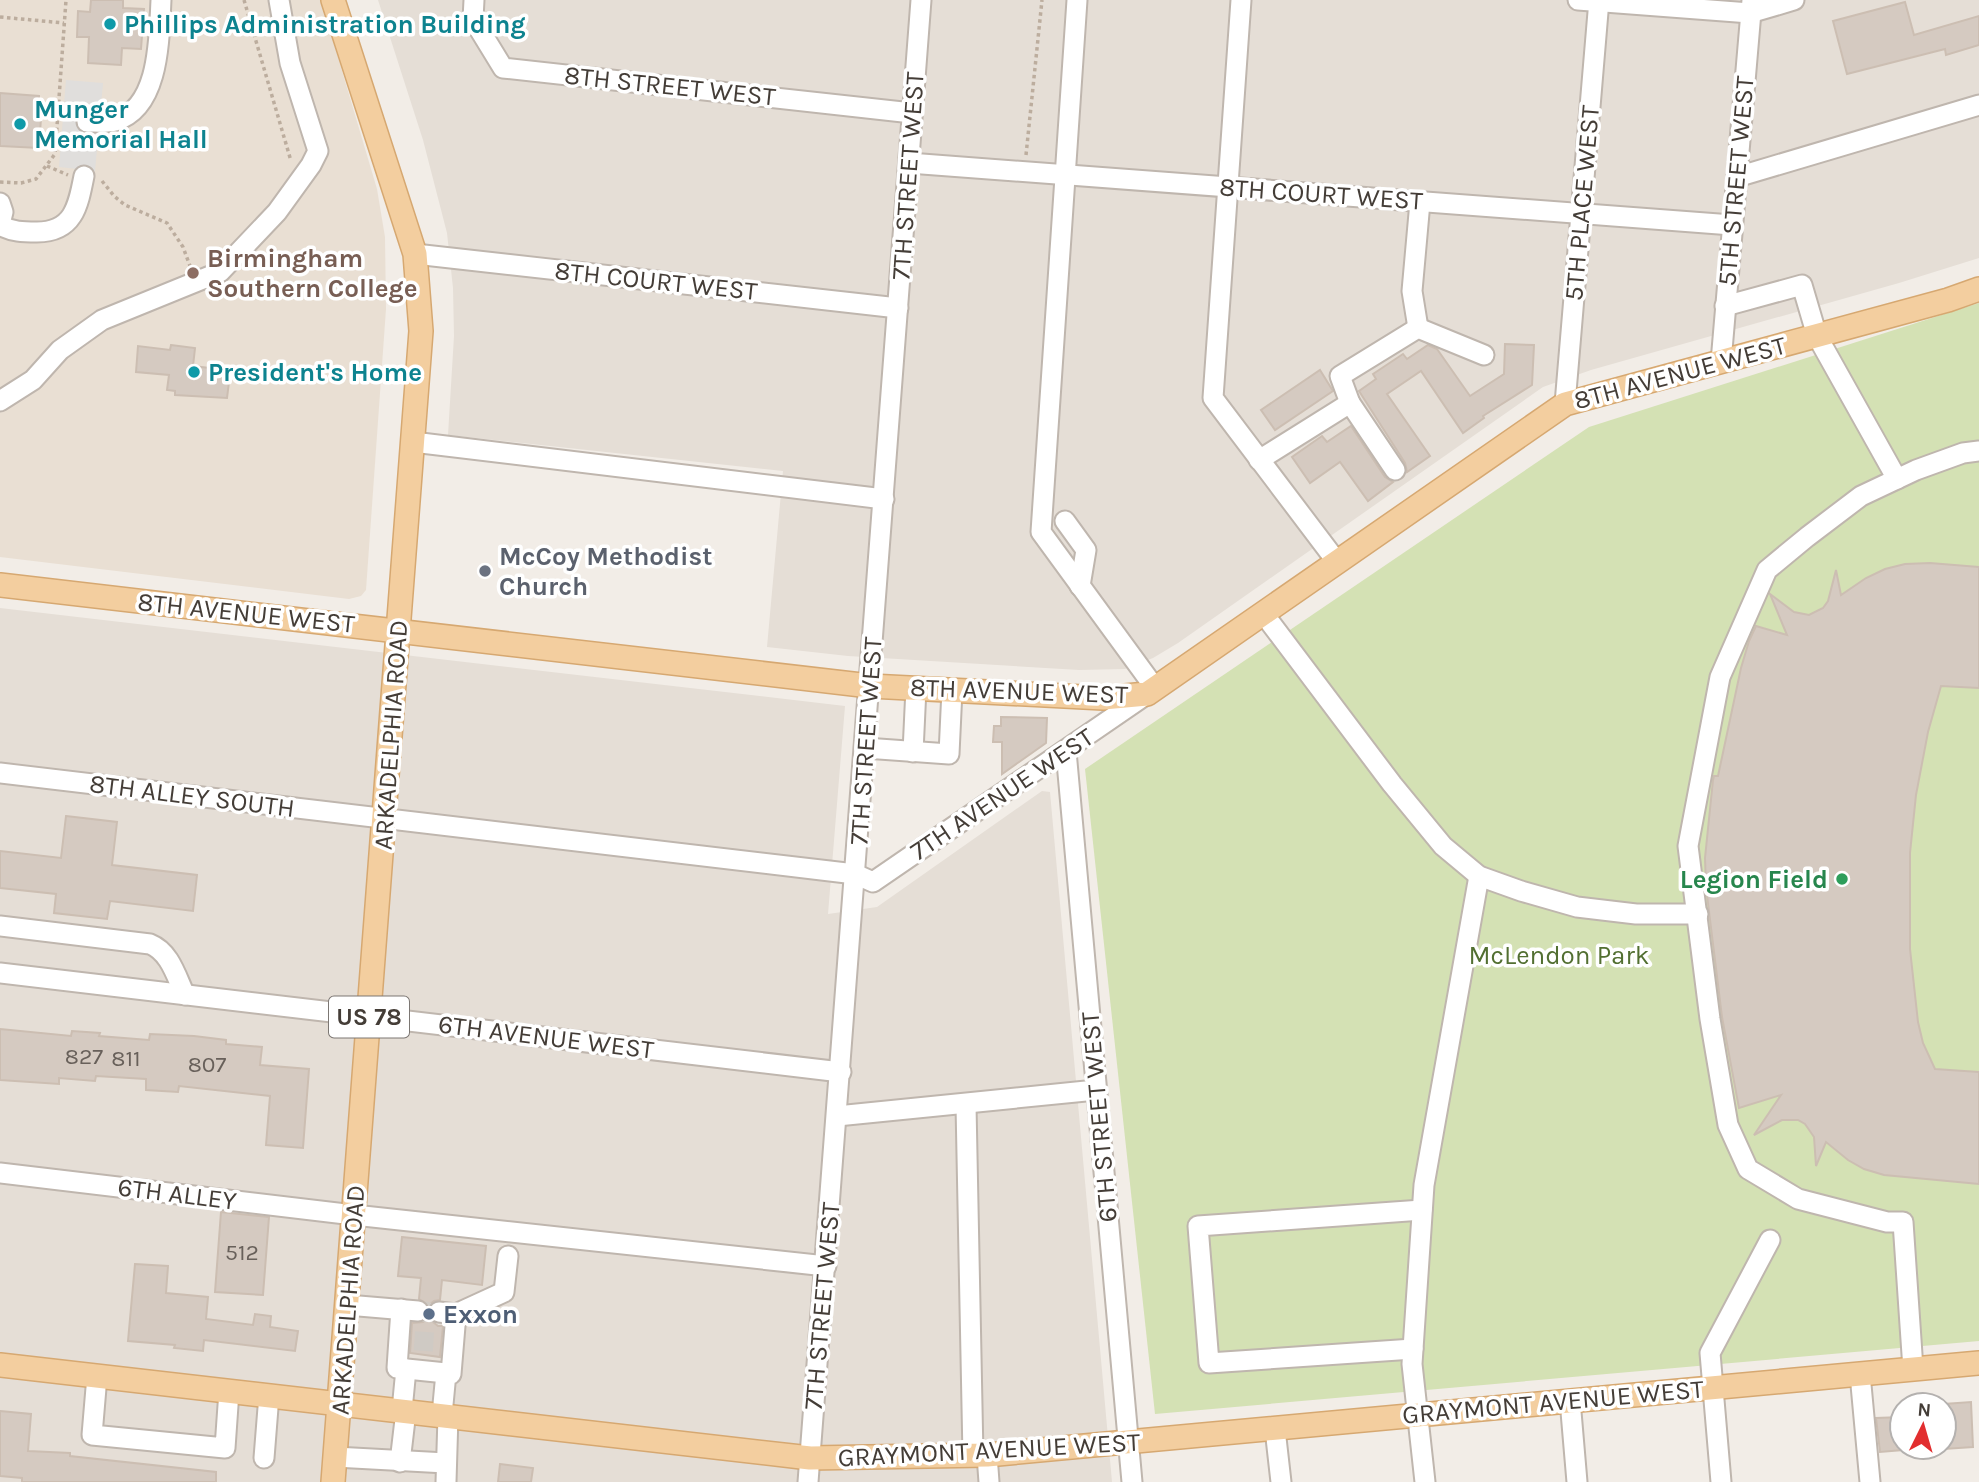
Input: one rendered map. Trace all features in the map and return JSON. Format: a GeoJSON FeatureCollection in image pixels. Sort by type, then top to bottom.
{"type":"FeatureCollection","features":[{"type":"Feature","properties":{"kind":"main road","name":"ARKADELPHIA ROAD"},"geometry":{"type":"LineString","coordinates":[[333,0],[415,254],[421,331],[333,1482]]}},
{"type":"Feature","properties":{"kind":"main road","name":"8TH AVENUE WEST"},"geometry":{"type":"LineString","coordinates":[[0,585],[870,686],[1104,698],[1151,691],[1565,404],[1948,300],[1979,289]]}},
{"type":"Feature","properties":{"kind":"main road","name":"GRAYMONT AVENUE WEST"},"geometry":{"type":"LineString","coordinates":[[0,1365],[810,1458],[980,1455],[1129,1444],[1419,1414],[1979,1363]]}},
{"type":"Feature","properties":{"kind":"street"},"geometry":{"type":"LineString","coordinates":[[87,122],[115,121],[138,108],[150,85],[156,61],[161,0]]}},
{"type":"Feature","properties":{"kind":"street"},"geometry":{"type":"LineString","coordinates":[[0,401],[33,380],[60,350],[102,320],[220,272],[277,212],[311,165],[318,151],[290,62],[279,0]]}},
{"type":"Feature","properties":{"kind":"street","name":"8TH STREET WEST"},"geometry":{"type":"LineString","coordinates":[[474,0],[473,19],[503,68],[912,113]]}},
{"type":"Feature","properties":{"kind":"street","name":"7TH STREET WEST"},"geometry":{"type":"LineString","coordinates":[[808,1482],[921,0]]}},
{"type":"Feature","properties":{"kind":"street"},"geometry":{"type":"LineString","coordinates":[[1077,0],[1041,532],[1151,691]]}},
{"type":"Feature","properties":{"kind":"street"},"geometry":{"type":"LineString","coordinates":[[1241,0],[1213,398],[1337,562]]}},
{"type":"Feature","properties":{"kind":"street"},"geometry":{"type":"LineString","coordinates":[[1578,0],[1751,6],[1794,0]]}},
{"type":"Feature","properties":{"kind":"street","name":"5TH PLACE WEST"},"geometry":{"type":"LineString","coordinates":[[1565,404],[1599,1]]}},
{"type":"Feature","properties":{"kind":"street","name":"5TH STREET WEST"},"geometry":{"type":"LineString","coordinates":[[1721,362],[1751,6]]}},
{"type":"Feature","properties":{"kind":"street"},"geometry":{"type":"LineString","coordinates":[[1737,177],[1979,105]]}},
{"type":"Feature","properties":{"kind":"street","name":"8TH COURT WEST"},"geometry":{"type":"LineString","coordinates":[[909,163],[1732,225]]}},
{"type":"Feature","properties":{"kind":"street"},"geometry":{"type":"LineString","coordinates":[[0,202],[3,212],[0,225],[11,231],[28,233],[60,229],[69,220],[76,205],[84,176]]}},
{"type":"Feature","properties":{"kind":"street"},"geometry":{"type":"LineString","coordinates":[[1418,328],[1412,291],[1420,202]]}},
{"type":"Feature","properties":{"kind":"street","name":"8TH COURT WEST"},"geometry":{"type":"LineString","coordinates":[[415,254],[898,308]]}},
{"type":"Feature","properties":{"kind":"street"},"geometry":{"type":"LineString","coordinates":[[1726,306],[1802,285],[1817,336],[1897,479]]}},
{"type":"Feature","properties":{"kind":"street"},"geometry":{"type":"LineString","coordinates":[[1418,328],[1484,355]]}},
{"type":"Feature","properties":{"kind":"street"},"geometry":{"type":"LineString","coordinates":[[1395,470],[1350,402],[1340,376],[1418,328]]}},
{"type":"Feature","properties":{"kind":"street"},"geometry":{"type":"LineString","coordinates":[[1259,460],[1350,402]]}},
{"type":"Feature","properties":{"kind":"street"},"geometry":{"type":"LineString","coordinates":[[413,442],[884,499]]}},
{"type":"Feature","properties":{"kind":"street"},"geometry":{"type":"LineString","coordinates":[[1913,1369],[1903,1222],[1887,1222],[1798,1199],[1748,1168],[1728,1125],[1710,1019],[1688,846],[1720,677],[1767,570],[1861,496],[1963,453],[1979,451]]}},
{"type":"Feature","properties":{"kind":"street"},"geometry":{"type":"LineString","coordinates":[[1065,522],[1086,550],[1080,586]]}},
{"type":"Feature","properties":{"kind":"street"},"geometry":{"type":"LineString","coordinates":[[1263,613],[1434,836],[1479,876],[1577,907],[1636,914],[1698,914]]}},
{"type":"Feature","properties":{"kind":"street"},"geometry":{"type":"LineString","coordinates":[[913,752],[916,688]]}},
{"type":"Feature","properties":{"kind":"street"},"geometry":{"type":"LineString","coordinates":[[865,748],[949,754],[952,690]]}},
{"type":"Feature","properties":{"kind":"street","name":"7TH AVENUE WEST"},"geometry":{"type":"LineString","coordinates":[[855,874],[873,882],[1151,691]]}},
{"type":"Feature","properties":{"kind":"street","name":"6TH STREET WEST"},"geometry":{"type":"LineString","coordinates":[[1066,751],[1132,1482]]}},
{"type":"Feature","properties":{"kind":"street","name":"8TH ALLEY SOUTH"},"geometry":{"type":"LineString","coordinates":[[0,772],[855,874]]}},
{"type":"Feature","properties":{"kind":"street"},"geometry":{"type":"LineString","coordinates":[[1426,1482],[1412,1364],[1422,1210],[1479,876]]}},
{"type":"Feature","properties":{"kind":"street"},"geometry":{"type":"LineString","coordinates":[[0,926],[150,944],[160,948],[167,958],[184,995]]}},
{"type":"Feature","properties":{"kind":"street","name":"6TH AVENUE WEST"},"geometry":{"type":"LineString","coordinates":[[0,973],[841,1072]]}},
{"type":"Feature","properties":{"kind":"street"},"geometry":{"type":"LineString","coordinates":[[838,1116],[1096,1090]]}},
{"type":"Feature","properties":{"kind":"street"},"geometry":{"type":"LineString","coordinates":[[966,1105],[980,1455],[989,1482]]}},
{"type":"Feature","properties":{"kind":"street","name":"6TH ALLEY"},"geometry":{"type":"LineString","coordinates":[[0,1173],[354,1215],[826,1265]]}},
{"type":"Feature","properties":{"kind":"street"},"geometry":{"type":"LineString","coordinates":[[1413,1349],[1209,1363],[1198,1226],[1422,1210]]}},
{"type":"Feature","properties":{"kind":"street"},"geometry":{"type":"LineString","coordinates":[[1721,1482],[1710,1353],[1770,1240]]}},
{"type":"Feature","properties":{"kind":"street"},"geometry":{"type":"LineString","coordinates":[[347,1305],[410,1310],[397,1368],[417,1365],[451,1374],[447,1313],[504,1292],[508,1256]]}},
{"type":"Feature","properties":{"kind":"street"},"geometry":{"type":"LineString","coordinates":[[400,1462],[404,1410],[417,1365]]}},
{"type":"Feature","properties":{"kind":"street"},"geometry":{"type":"LineString","coordinates":[[335,1457],[400,1462],[446,1472],[446,1373]]}},
{"type":"Feature","properties":{"kind":"street"},"geometry":{"type":"LineString","coordinates":[[1860,1374],[1870,1482]]}},
{"type":"Feature","properties":{"kind":"street"},"geometry":{"type":"LineString","coordinates":[[97,1376],[92,1435],[225,1448],[229,1391]]}},
{"type":"Feature","properties":{"kind":"street"},"geometry":{"type":"LineString","coordinates":[[264,1458],[269,1395]]}},
{"type":"Feature","properties":{"kind":"street"},"geometry":{"type":"LineString","coordinates":[[1570,1400],[1577,1482]]}},
{"type":"Feature","properties":{"kind":"street"},"geometry":{"type":"LineString","coordinates":[[1275,1429],[1281,1482]]}},
{"type":"Feature","properties":{"kind":"path"},"geometry":{"type":"LineString","coordinates":[[0,182],[21,183],[36,179],[55,154],[66,0]]}},
{"type":"Feature","properties":{"kind":"path"},"geometry":{"type":"LineString","coordinates":[[244,0],[294,169]]}},
{"type":"Feature","properties":{"kind":"path"},"geometry":{"type":"LineString","coordinates":[[1024,172],[1041,0]]}},
{"type":"Feature","properties":{"kind":"path"},"geometry":{"type":"LineString","coordinates":[[0,17],[64,23]]}},
{"type":"Feature","properties":{"kind":"path"},"geometry":{"type":"LineString","coordinates":[[84,176],[98,177],[125,205],[167,223],[183,247],[190,266],[200,262]]}},
{"type":"Feature","properties":{"kind":"shaded area","name":"Birmingham Southern College"},"geometry":{"type":"Polygon","coordinates":[[[0,0],[321,0],[377,189],[385,237],[386,309],[366,590],[361,596],[349,599],[0,557],[0,0]]]}},
{"type":"Feature","properties":{"kind":"shaded area"},"geometry":{"type":"Polygon","coordinates":[[[378,0],[1979,0],[1979,258],[1591,370],[1543,387],[1178,643],[1153,658],[1125,669],[1079,670],[848,656],[767,647],[783,471],[448,435],[454,336],[453,288],[447,233],[423,140],[378,0]]]}},
{"type":"Feature","properties":{"kind":"shaded area"},"geometry":{"type":"Polygon","coordinates":[[[66,80],[103,83],[95,171],[59,167],[66,80]]]}},
{"type":"Feature","properties":{"kind":"shaded area"},"geometry":{"type":"Polygon","coordinates":[[[0,608],[845,706],[828,914],[877,907],[1042,791],[1050,792],[1112,1482],[0,1482],[0,608]]]}},
{"type":"Feature","properties":{"kind":"green space","name":"McLendon Park"},"geometry":{"type":"Polygon","coordinates":[[[1979,303],[1979,1341],[1155,1414],[1085,769],[1589,427],[1979,303]]]}},
{"type":"Feature","properties":{"kind":"building","name":"Phillips Administration Building"},"geometry":{"type":"Polygon","coordinates":[[[91,0],[123,0],[123,8],[144,9],[141,49],[122,48],[121,65],[88,63],[89,37],[77,37],[78,11],[90,12],[91,0]]]}},
{"type":"Feature","properties":{"kind":"building"},"geometry":{"type":"Polygon","coordinates":[[[1905,2],[1914,35],[1979,16],[1979,45],[1946,55],[1945,49],[1847,74],[1833,21],[1905,2]]]}},
{"type":"Feature","properties":{"kind":"building","name":"Munger Memorial Hall"},"geometry":{"type":"Polygon","coordinates":[[[0,93],[39,96],[39,102],[42,103],[39,148],[0,146],[0,93]]]}},
{"type":"Feature","properties":{"kind":"building"},"geometry":{"type":"Polygon","coordinates":[[[1505,344],[1534,345],[1532,385],[1483,416],[1484,418],[1463,433],[1421,371],[1387,394],[1430,456],[1407,472],[1405,463],[1359,391],[1376,379],[1373,374],[1403,354],[1407,359],[1428,345],[1437,349],[1470,396],[1504,374],[1505,344]]]}},
{"type":"Feature","properties":{"kind":"building","name":"President's Home"},"geometry":{"type":"Polygon","coordinates":[[[171,345],[195,348],[193,366],[219,369],[218,373],[230,374],[227,398],[175,395],[175,391],[167,390],[169,375],[136,372],[138,346],[170,350],[171,345]]]}},
{"type":"Feature","properties":{"kind":"building"},"geometry":{"type":"Polygon","coordinates":[[[1320,370],[1333,391],[1275,430],[1261,410],[1320,370]]]}},
{"type":"Feature","properties":{"kind":"building"},"geometry":{"type":"Polygon","coordinates":[[[1351,426],[1385,477],[1393,482],[1368,501],[1340,462],[1310,483],[1292,457],[1322,436],[1327,442],[1351,426]]]}},
{"type":"Feature","properties":{"kind":"building","name":"Legion Field"},"geometry":{"type":"Polygon","coordinates":[[[1905,564],[1979,567],[1979,688],[1941,686],[1928,732],[1916,795],[1910,853],[1910,949],[1918,1022],[1923,1043],[1935,1069],[1979,1072],[1979,1184],[1884,1175],[1864,1169],[1848,1160],[1826,1142],[1816,1166],[1814,1137],[1805,1124],[1798,1120],[1782,1120],[1754,1135],[1781,1095],[1739,1108],[1722,1017],[1706,887],[1705,858],[1713,780],[1714,776],[1718,776],[1749,641],[1756,626],[1787,635],[1770,594],[1794,612],[1809,615],[1823,608],[1828,601],[1836,570],[1841,595],[1885,569],[1905,564]]]}},
{"type":"Feature","properties":{"kind":"building"},"geometry":{"type":"Polygon","coordinates":[[[1001,717],[1047,718],[1046,743],[1002,774],[1002,742],[993,742],[994,726],[1001,726],[1001,717]]]}},
{"type":"Feature","properties":{"kind":"building"},"geometry":{"type":"Polygon","coordinates":[[[66,816],[117,822],[112,865],[197,875],[193,911],[110,901],[107,919],[54,913],[56,894],[0,888],[0,851],[61,858],[66,816]]]}},
{"type":"Feature","properties":{"kind":"building"},"geometry":{"type":"Polygon","coordinates":[[[0,1029],[71,1036],[72,1031],[100,1033],[99,1036],[149,1040],[150,1034],[194,1036],[226,1040],[226,1044],[262,1047],[260,1065],[309,1069],[303,1148],[266,1145],[270,1096],[179,1086],[178,1092],[146,1090],[146,1079],[96,1076],[95,1081],[59,1078],[59,1084],[0,1080],[0,1029]]]}},
{"type":"Feature","properties":{"kind":"building"},"geometry":{"type":"Polygon","coordinates":[[[221,1212],[269,1217],[263,1295],[215,1292],[221,1212]]]}},
{"type":"Feature","properties":{"kind":"building"},"geometry":{"type":"Polygon","coordinates":[[[402,1237],[486,1246],[482,1285],[442,1280],[440,1300],[429,1305],[419,1299],[421,1278],[398,1276],[402,1237]]]}},
{"type":"Feature","properties":{"kind":"building"},"geometry":{"type":"Polygon","coordinates":[[[135,1264],[168,1266],[166,1293],[208,1297],[206,1319],[253,1325],[255,1314],[271,1316],[270,1327],[298,1331],[295,1351],[204,1340],[203,1351],[174,1348],[175,1345],[128,1341],[135,1264]]]}},
{"type":"Feature","properties":{"kind":"building"},"geometry":{"type":"Polygon","coordinates":[[[428,1318],[438,1326],[443,1326],[440,1357],[410,1353],[412,1323],[423,1322],[428,1318]]]}},
{"type":"Feature","properties":{"kind":"building"},"geometry":{"type":"Polygon","coordinates":[[[1971,1402],[1973,1447],[1958,1448],[1958,1403],[1971,1402]]]}},
{"type":"Feature","properties":{"kind":"building"},"geometry":{"type":"Polygon","coordinates":[[[0,1411],[31,1414],[28,1451],[70,1453],[70,1456],[216,1472],[216,1482],[22,1482],[22,1478],[0,1476],[0,1411]]]}},
{"type":"Feature","properties":{"kind":"building"},"geometry":{"type":"Polygon","coordinates":[[[1876,1418],[1888,1418],[1888,1451],[1880,1452],[1876,1418]]]}},
{"type":"Feature","properties":{"kind":"building"},"geometry":{"type":"Polygon","coordinates":[[[500,1464],[533,1468],[531,1482],[498,1482],[500,1464]]]}},
{"type":"Feature","properties":{"kind":"tunnel"},"geometry":{"type":"LineString","coordinates":[[418,1311],[426,1311],[423,1355]]}},
{"type":"Feature","properties":{"kind":"place","name":"Phillips Administration Building"},"geometry":{"type":"Point","coordinates":[110,24]}},
{"type":"Feature","properties":{"kind":"place","name":"Munger Memorial Hall"},"geometry":{"type":"Point","coordinates":[20,124]}},
{"type":"Feature","properties":{"kind":"place","name":"Birmingham Southern College"},"geometry":{"type":"Point","coordinates":[193,273]}},
{"type":"Feature","properties":{"kind":"place","name":"President's Home"},"geometry":{"type":"Point","coordinates":[194,372]}},
{"type":"Feature","properties":{"kind":"place","name":"McCoy Methodist Church"},"geometry":{"type":"Point","coordinates":[485,571]}},
{"type":"Feature","properties":{"kind":"place","name":"Legion Field"},"geometry":{"type":"Point","coordinates":[1842,879]}},
{"type":"Feature","properties":{"kind":"place","name":"Exxon"},"geometry":{"type":"Point","coordinates":[429,1314]}}]}
